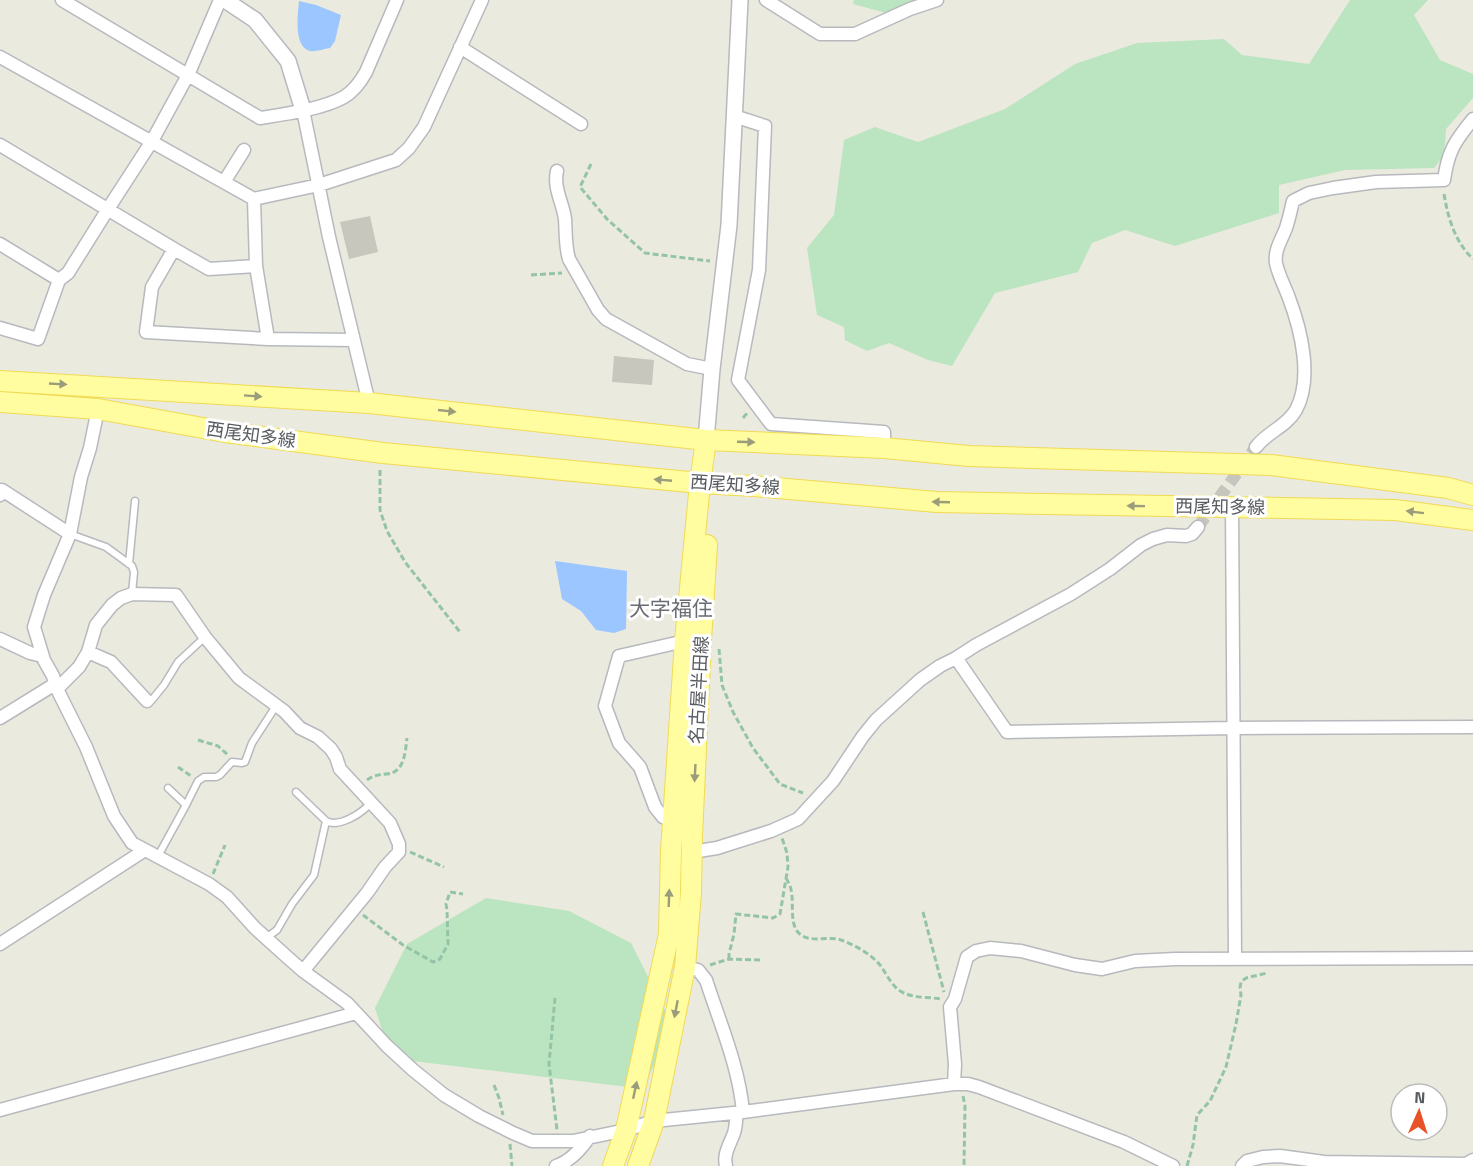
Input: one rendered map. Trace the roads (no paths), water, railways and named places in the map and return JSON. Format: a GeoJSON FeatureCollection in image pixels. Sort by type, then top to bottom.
{"type":"FeatureCollection","features":[{"type":"Feature","properties":{"kind":"main road","name":"西尾知多線"},"geometry":{"type":"LineString","coordinates":[[0,381],[369,403],[706,440],[884,448],[969,456],[1271,465],[1448,488],[1473,495]]}},
{"type":"Feature","properties":{"kind":"main road","name":"西尾知多線"},"geometry":{"type":"LineString","coordinates":[[0,402],[98,409],[225,432],[382,453],[707,484],[937,502],[1395,510],[1473,520]]}},
{"type":"Feature","properties":{"kind":"main road","name":"名古屋半田線"},"geometry":{"type":"LineString","coordinates":[[638,1166],[654,1121],[685,967],[691,892],[702,627],[710,515],[706,440]]}},
{"type":"Feature","properties":{"kind":"main road","name":"名古屋半田線"},"geometry":{"type":"LineString","coordinates":[[613,1166],[626,1130],[669,934],[673,822],[685,640],[707,484]]}},
{"type":"Feature","properties":{"kind":"street"},"geometry":{"type":"LineString","coordinates":[[62,0],[260,118],[303,110],[345,96],[361,81],[397,0]]}},
{"type":"Feature","properties":{"kind":"street"},"geometry":{"type":"LineString","coordinates":[[0,327],[38,339],[59,280],[68,273],[152,141],[188,75],[220,0]]}},
{"type":"Feature","properties":{"kind":"street"},"geometry":{"type":"LineString","coordinates":[[225,0],[255,20],[288,61],[303,110],[328,237],[369,403]]}},
{"type":"Feature","properties":{"kind":"street"},"geometry":{"type":"LineString","coordinates":[[0,57],[254,199],[319,185],[396,160],[409,148],[424,127],[482,0]]}},
{"type":"Feature","properties":{"kind":"street"},"geometry":{"type":"LineString","coordinates":[[706,440],[729,225],[740,0]]}},
{"type":"Feature","properties":{"kind":"street"},"geometry":{"type":"LineString","coordinates":[[766,0],[820,34],[855,34],[910,9],[937,0]]}},
{"type":"Feature","properties":{"kind":"street"},"geometry":{"type":"LineString","coordinates":[[460,47],[581,124]]}},
{"type":"Feature","properties":{"kind":"street"},"geometry":{"type":"LineString","coordinates":[[734,116],[765,126],[759,270],[738,380],[771,424],[884,432],[884,448]]}},
{"type":"Feature","properties":{"kind":"street"},"geometry":{"type":"LineString","coordinates":[[1256,447],[1261,440],[1291,419],[1301,394],[1304,375],[1303,342],[1276,264],[1276,251],[1287,225],[1293,201],[1309,193],[1376,182],[1444,180],[1452,148],[1473,119]]}},
{"type":"Feature","properties":{"kind":"street"},"geometry":{"type":"LineString","coordinates":[[0,145],[209,268],[256,266]]}},
{"type":"Feature","properties":{"kind":"street"},"geometry":{"type":"LineString","coordinates":[[224,182],[244,150]]}},
{"type":"Feature","properties":{"kind":"street"},"geometry":{"type":"LineString","coordinates":[[557,171],[555,184],[562,202],[567,252],[598,310],[606,319],[687,364],[712,369]]}},
{"type":"Feature","properties":{"kind":"street"},"geometry":{"type":"LineString","coordinates":[[254,199],[256,266],[268,339]]}},
{"type":"Feature","properties":{"kind":"street"},"geometry":{"type":"LineString","coordinates":[[0,244],[59,280]]}},
{"type":"Feature","properties":{"kind":"street"},"geometry":{"type":"LineString","coordinates":[[174,249],[152,287],[146,332],[268,339],[353,340]]}},
{"type":"Feature","properties":{"kind":"street"},"geometry":{"type":"LineString","coordinates":[[98,409],[70,534],[44,595],[34,627],[42,656],[86,747],[114,816],[132,843],[209,884],[228,897],[255,928],[303,971],[347,1003],[387,1046],[444,1095],[532,1141],[573,1141],[626,1130],[654,1121],[740,1113],[968,1084],[1124,1142],[1173,1166]]}},
{"type":"Feature","properties":{"kind":"street"},"geometry":{"type":"LineString","coordinates":[[0,495],[2,490],[70,534]]}},
{"type":"Feature","properties":{"kind":"street"},"geometry":{"type":"LineString","coordinates":[[1232,508],[1235,958]]}},
{"type":"Feature","properties":{"kind":"street"},"geometry":{"type":"LineString","coordinates":[[692,852],[717,848],[798,819],[833,781],[876,720],[920,680],[976,645],[1071,594],[1153,538],[1167,535],[1186,536],[1192,534],[1198,527]]}},
{"type":"Feature","properties":{"kind":"street"},"geometry":{"type":"LineString","coordinates":[[0,718],[56,687],[79,667],[88,652],[96,625],[112,605],[121,598],[132,594],[176,595],[205,638],[238,678],[284,711],[300,728],[318,737],[331,749],[340,769],[390,823],[399,844],[399,852],[303,971]]}},
{"type":"Feature","properties":{"kind":"street"},"geometry":{"type":"LineString","coordinates":[[0,639],[42,656]]}},
{"type":"Feature","properties":{"kind":"street"},"geometry":{"type":"LineString","coordinates":[[673,822],[663,817],[655,807],[640,767],[619,743],[605,706],[619,656],[685,640]]}},
{"type":"Feature","properties":{"kind":"street"},"geometry":{"type":"LineString","coordinates":[[88,652],[111,662],[147,701]]}},
{"type":"Feature","properties":{"kind":"street"},"geometry":{"type":"LineString","coordinates":[[956,658],[1007,732],[1473,727]]}},
{"type":"Feature","properties":{"kind":"street"},"geometry":{"type":"LineString","coordinates":[[0,944],[145,850]]}},
{"type":"Feature","properties":{"kind":"street"},"geometry":{"type":"LineString","coordinates":[[958,1084],[950,1007],[955,999],[967,957],[976,951],[990,948],[1021,951],[1075,965],[1102,969],[1135,962],[1175,959],[1473,958]]}},
{"type":"Feature","properties":{"kind":"street"},"geometry":{"type":"LineString","coordinates":[[685,967],[698,970],[706,980],[742,1098],[740,1113],[727,1147],[726,1166]]}},
{"type":"Feature","properties":{"kind":"street"},"geometry":{"type":"LineString","coordinates":[[0,1110],[356,1012]]}},
{"type":"Feature","properties":{"kind":"street"},"geometry":{"type":"LineString","coordinates":[[556,1166],[565,1163],[590,1136]]}},
{"type":"Feature","properties":{"kind":"street"},"geometry":{"type":"LineString","coordinates":[[1242,1166],[1247,1161],[1280,1156],[1324,1162],[1466,1164],[1473,1161]]}},
{"type":"Feature","properties":{"kind":"lane"},"geometry":{"type":"LineString","coordinates":[[129,564],[135,501]]}},
{"type":"Feature","properties":{"kind":"lane"},"geometry":{"type":"LineString","coordinates":[[70,534],[106,547],[132,566],[134,572],[132,594]]}},
{"type":"Feature","properties":{"kind":"lane"},"geometry":{"type":"LineString","coordinates":[[147,701],[151,701],[164,685],[178,662],[205,638]]}},
{"type":"Feature","properties":{"kind":"lane"},"geometry":{"type":"LineString","coordinates":[[158,857],[198,781],[204,777],[220,775],[232,762],[245,762],[252,744],[276,706]]}},
{"type":"Feature","properties":{"kind":"lane"},"geometry":{"type":"LineString","coordinates":[[168,788],[186,805]]}},
{"type":"Feature","properties":{"kind":"lane"},"geometry":{"type":"LineString","coordinates":[[296,792],[330,823],[352,817],[371,802]]}},
{"type":"Feature","properties":{"kind":"lane"},"geometry":{"type":"LineString","coordinates":[[266,938],[277,930],[292,904],[314,874],[326,821]]}},
{"type":"Feature","properties":{"kind":"water"},"geometry":{"type":"Polygon","coordinates":[[[299,1],[341,15],[335,41],[330,48],[310,51],[301,43],[298,29],[299,1]]]}},
{"type":"Feature","properties":{"kind":"water"},"geometry":{"type":"Polygon","coordinates":[[[555,561],[627,571],[626,629],[614,633],[596,630],[581,611],[562,599],[555,561]]]}},
{"type":"Feature","properties":{"kind":"tunnel"},"geometry":{"type":"LineString","coordinates":[[1198,527],[1256,447]]}},
{"type":"Feature","properties":{"kind":"district","name":"大字福住"},"geometry":{"type":"Point","coordinates":[671,609]}}]}
